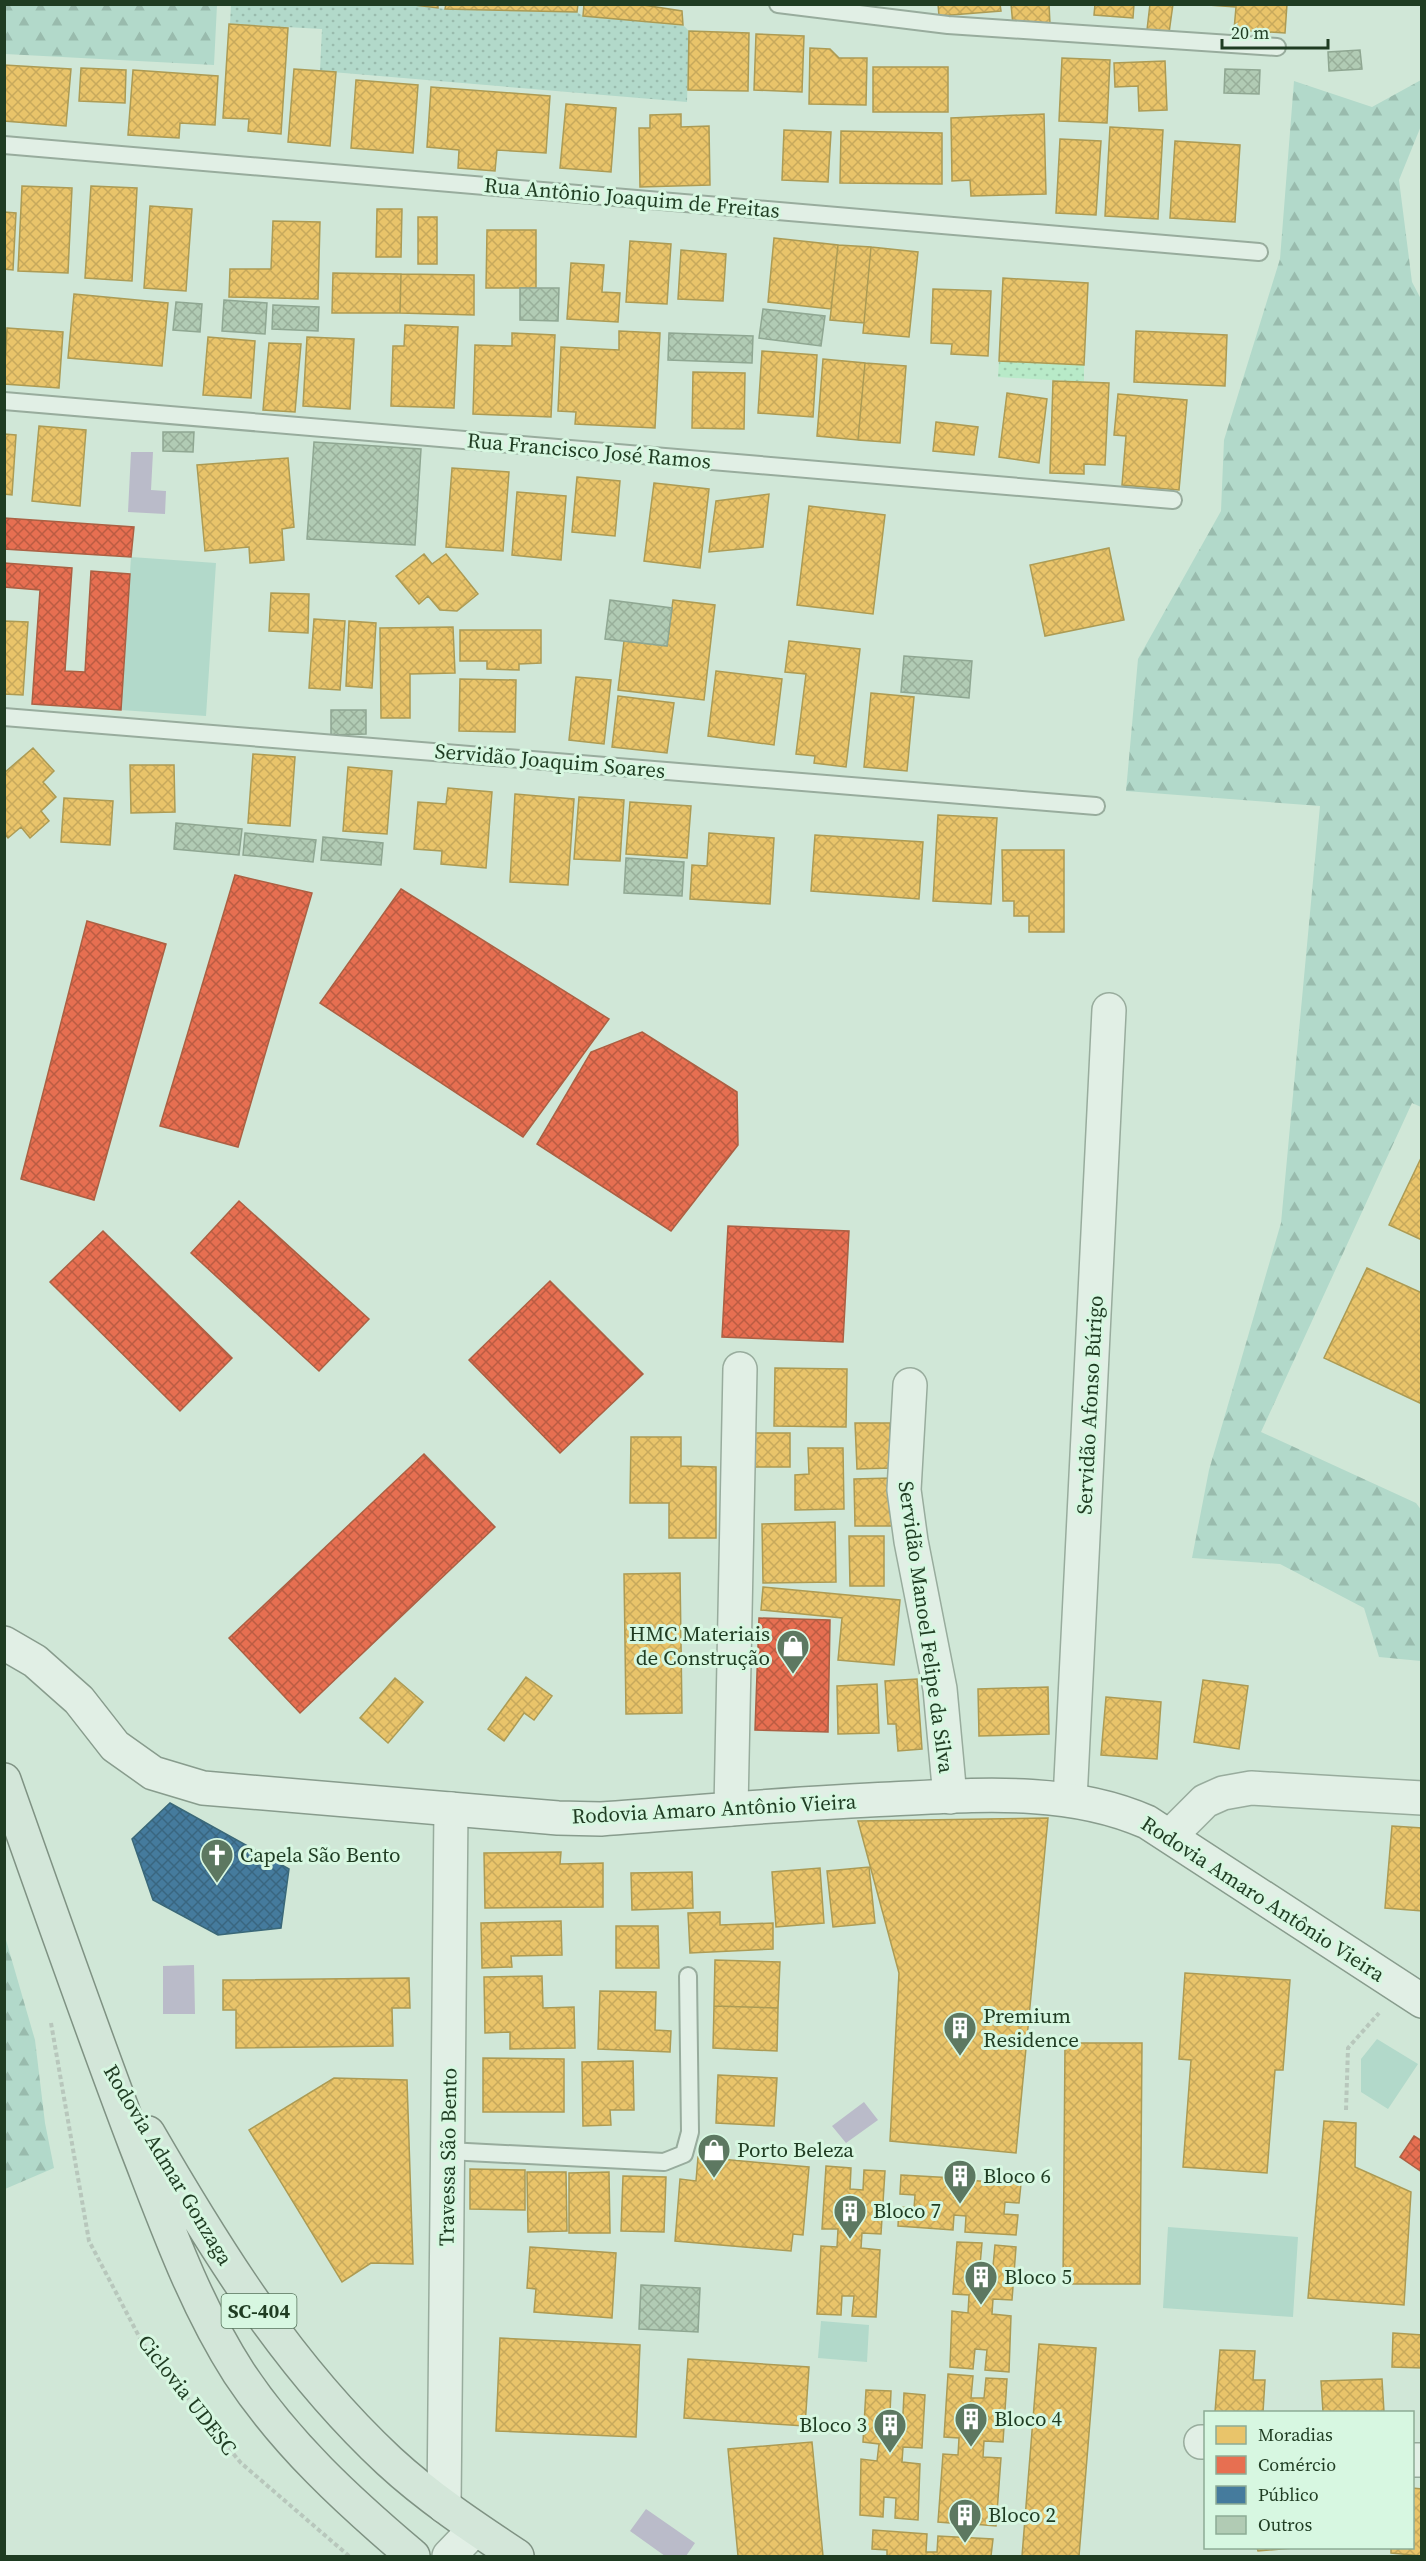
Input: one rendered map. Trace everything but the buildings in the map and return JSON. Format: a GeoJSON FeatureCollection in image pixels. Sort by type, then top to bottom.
{"type":"FeatureCollection","features":[{"type":"Feature","properties":{"kind":"main road","name":"Rodovia Admar Gonzaga"},"geometry":{"type":"LineString","coordinates":[[4,1780],[99,2049],[183,2267],[239,2372],[297,2448],[349,2502],[413,2556]]}},
{"type":"Feature","properties":{"kind":"main road","name":"Rodovia Admar Gonzaga"},"geometry":{"type":"LineString","coordinates":[[99,2049],[213,2244],[279,2340],[347,2420],[391,2463],[475,2529],[517,2556]]}},
{"type":"Feature","properties":{"kind":"street","name":"Servidão Afonso Búrigo"},"geometry":{"type":"LineString","coordinates":[[1070,1800],[1109,1010]]}},
{"type":"Feature","properties":{"kind":"street"},"geometry":{"type":"LineString","coordinates":[[731,1809],[740,1369]]}},
{"type":"Feature","properties":{"kind":"street","name":"Servidão Manoel Felipe da Silva"},"geometry":{"type":"LineString","coordinates":[[910,1385],[904,1490],[913,1551],[938,1678],[950,1797]]}},
{"type":"Feature","properties":{"kind":"street","name":"Rodovia Amaro Antônio Vieira"},"geometry":{"type":"LineString","coordinates":[[4,1643],[35,1660],[78,1700],[115,1746],[153,1773],[202,1788],[590,1818],[950,1797],[1070,1800],[1125,1812],[1170,1836],[1412,1995]]}},
{"type":"Feature","properties":{"kind":"street"},"geometry":{"type":"LineString","coordinates":[[1170,1836],[1205,1801],[1223,1793],[1251,1788],[1422,1798]]}},
{"type":"Feature","properties":{"kind":"street","name":"Travessa São Bento"},"geometry":{"type":"LineString","coordinates":[[444,2506],[451,1809]]}},
{"type":"Feature","properties":{"kind":"street"},"geometry":{"type":"LineString","coordinates":[[449,2556],[475,2529]]}},
{"type":"Feature","properties":{"kind":"lane"},"geometry":{"type":"LineString","coordinates":[[778,4],[948,25],[1277,47]]}},
{"type":"Feature","properties":{"kind":"lane","name":"Rua Antônio Joaquim de Freitas"},"geometry":{"type":"LineString","coordinates":[[4,145],[1259,252]]}},
{"type":"Feature","properties":{"kind":"lane","name":"Rua Francisco José Ramos"},"geometry":{"type":"LineString","coordinates":[[4,401],[1173,500]]}},
{"type":"Feature","properties":{"kind":"lane","name":"Servidão Joaquim Soares"},"geometry":{"type":"LineString","coordinates":[[4,717],[1096,806]]}},
{"type":"Feature","properties":{"kind":"lane"},"geometry":{"type":"LineString","coordinates":[[448,2151],[663,2162],[684,2154],[690,2132],[688,1976]]}},
{"type":"Feature","properties":{"kind":"path"},"geometry":{"type":"LineString","coordinates":[[1346,2110],[1348,2048],[1412,1995]]}},
{"type":"Feature","properties":{"kind":"path","name":"Ciclovia UDESC"},"geometry":{"type":"LineString","coordinates":[[50,2018],[88,2241],[143,2344],[241,2463],[349,2556]]}},
{"type":"Feature","properties":{"kind":"green space"},"geometry":{"type":"Polygon","coordinates":[[[406,4],[445,9],[577,12],[583,16],[683,25],[689,31],[687,102],[320,71],[322,29],[230,24],[231,5],[406,4]]]}},
{"type":"Feature","properties":{"kind":"green space"},"geometry":{"type":"Polygon","coordinates":[[[4,5],[217,5],[214,65],[5,54],[4,5]]]}},
{"type":"Feature","properties":{"kind":"green space"},"geometry":{"type":"Polygon","coordinates":[[[1421,80],[1421,126],[1399,180],[1412,282],[1422,301],[1421,1107],[1412,1103],[1261,1432],[1416,1503],[1422,1511],[1421,1661],[1379,1657],[1364,1608],[1280,1564],[1192,1558],[1209,1470],[1281,1223],[1320,806],[1126,791],[1138,659],[1221,511],[1224,440],[1280,259],[1294,81],[1372,107],[1421,80]]]}},
{"type":"Feature","properties":{"kind":"green space"},"geometry":{"type":"Polygon","coordinates":[[[131,557],[216,563],[206,716],[121,710],[131,557]]]}},
{"type":"Feature","properties":{"kind":"green space"},"geometry":{"type":"Polygon","coordinates":[[[4,1933],[35,2040],[45,2123],[54,2168],[5,2189],[4,1933]]]}},
{"type":"Feature","properties":{"kind":"green space"},"geometry":{"type":"Polygon","coordinates":[[[1377,2039],[1418,2064],[1388,2109],[1361,2092],[1361,2059],[1377,2039]]]}},
{"type":"Feature","properties":{"kind":"green space"},"geometry":{"type":"Polygon","coordinates":[[[1168,2227],[1298,2237],[1293,2317],[1163,2308],[1168,2227]]]}},
{"type":"Feature","properties":{"kind":"green space"},"geometry":{"type":"Polygon","coordinates":[[[821,2321],[869,2325],[867,2362],[818,2358],[821,2321]]]}},
{"type":"Feature","properties":{"kind":"sand"},"geometry":{"type":"Polygon","coordinates":[[[999,361],[1084,365],[1084,382],[998,377],[999,361]]]}},
{"type":"Feature","properties":{"kind":"shaded area"},"geometry":{"type":"Polygon","coordinates":[[[131,452],[153,452],[151,490],[166,491],[165,514],[128,512],[131,452]]]}},
{"type":"Feature","properties":{"kind":"shaded area"},"geometry":{"type":"Polygon","coordinates":[[[194,1965],[195,2014],[163,2014],[163,1966],[194,1965]]]}},
{"type":"Feature","properties":{"kind":"shaded area"},"geometry":{"type":"Polygon","coordinates":[[[864,2102],[878,2120],[846,2143],[832,2126],[864,2102]]]}},
{"type":"Feature","properties":{"kind":"shaded area"},"geometry":{"type":"Polygon","coordinates":[[[646,2509],[695,2543],[686,2556],[665,2556],[630,2531],[646,2509]]]}},
{"type":"Feature","properties":{"kind":"place","name":"HMC Materiais de Construção"},"geometry":{"type":"Point","coordinates":[793,1675]}},
{"type":"Feature","properties":{"kind":"place","name":"Capela São Bento"},"geometry":{"type":"Point","coordinates":[217,1884]}},
{"type":"Feature","properties":{"kind":"place","name":"Premium Residence"},"geometry":{"type":"Point","coordinates":[960,2057]}},
{"type":"Feature","properties":{"kind":"place","name":"Porto Beleza"},"geometry":{"type":"Point","coordinates":[714,2179]}},
{"type":"Feature","properties":{"kind":"place","name":"Bloco 6"},"geometry":{"type":"Point","coordinates":[960,2205]}},
{"type":"Feature","properties":{"kind":"place","name":"Bloco 7"},"geometry":{"type":"Point","coordinates":[850,2240]}},
{"type":"Feature","properties":{"kind":"place","name":"Bloco 5"},"geometry":{"type":"Point","coordinates":[981,2306]}},
{"type":"Feature","properties":{"kind":"place","name":"Bloco 4"},"geometry":{"type":"Point","coordinates":[971,2448]}},
{"type":"Feature","properties":{"kind":"place","name":"Bloco 3"},"geometry":{"type":"Point","coordinates":[890,2454]}},
{"type":"Feature","properties":{"kind":"place","name":"Bloco 2"},"geometry":{"type":"Point","coordinates":[965,2544]}}]}
